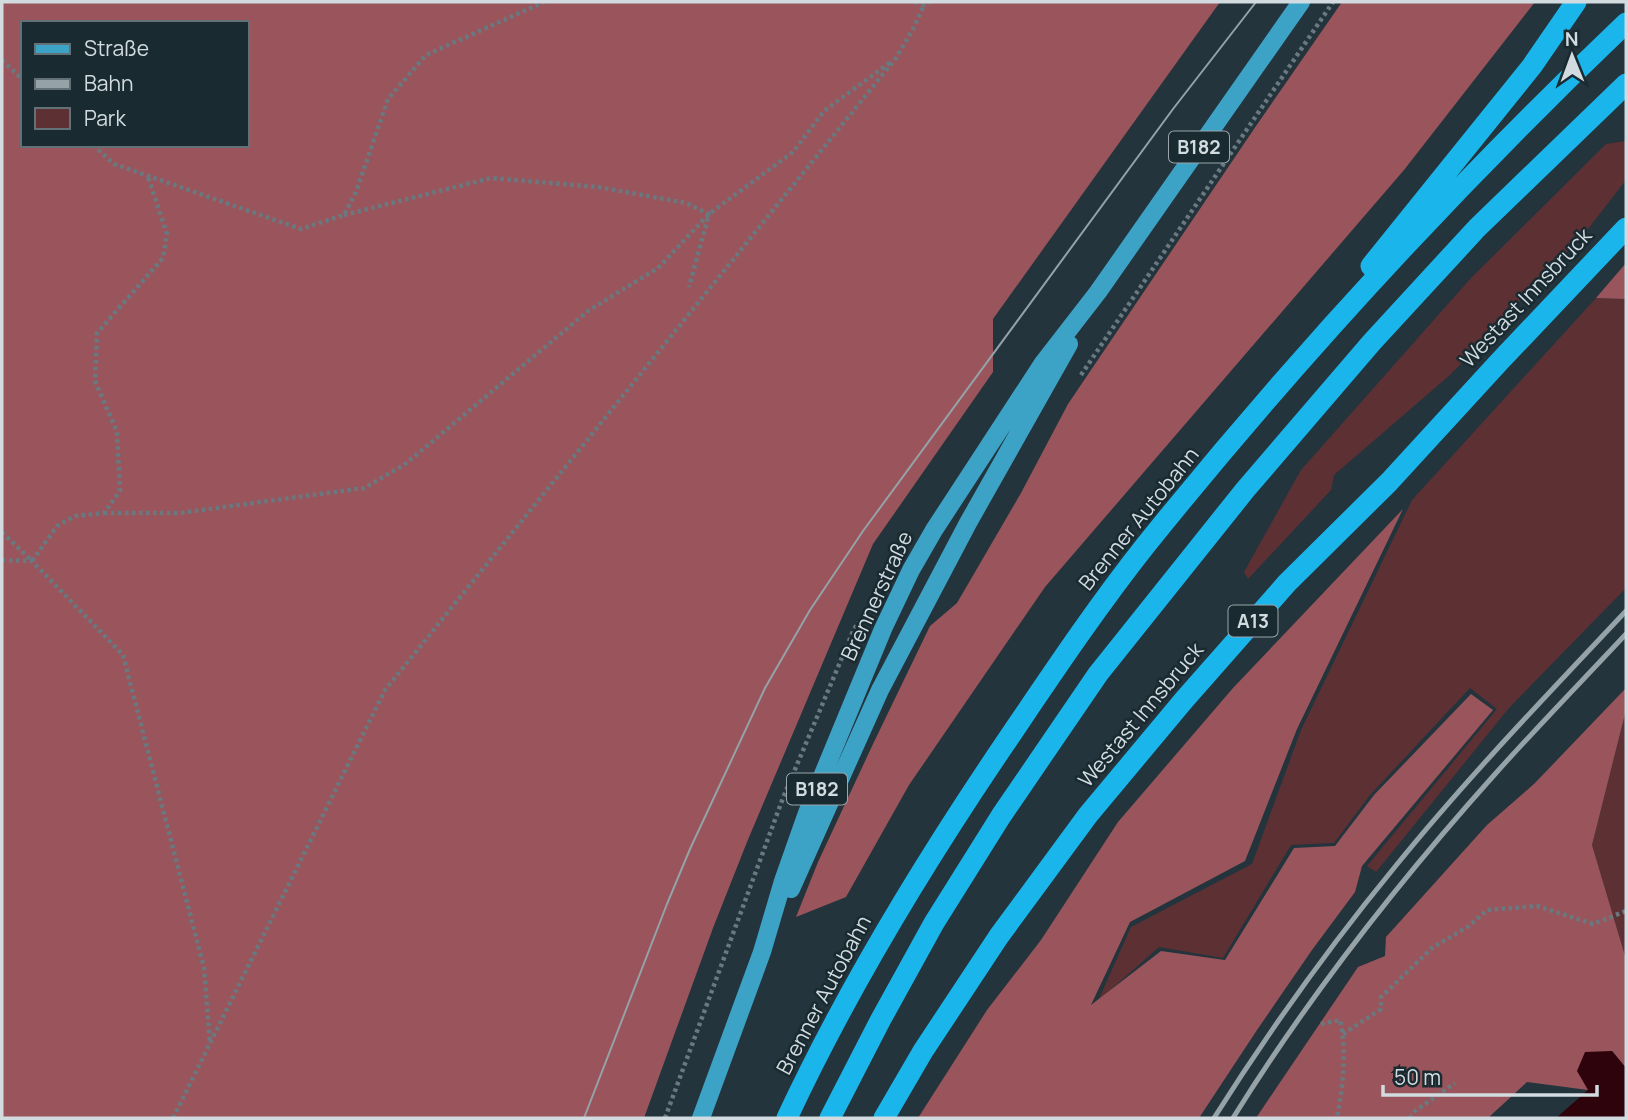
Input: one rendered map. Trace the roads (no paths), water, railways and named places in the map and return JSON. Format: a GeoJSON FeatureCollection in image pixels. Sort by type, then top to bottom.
{"type":"FeatureCollection","features":[{"type":"Feature","properties":{"kind":"highway"},"geometry":{"type":"LineString","coordinates":[[1267,401],[1401,227],[1532,66],[1576,2]]}},
{"type":"Feature","properties":{"kind":"highway","name":"Brenner Autobahn"},"geometry":{"type":"LineString","coordinates":[[787,1118],[855,982],[910,887],[1076,638],[1144,548],[1267,401],[1367,288],[1470,178],[1626,23]]}},
{"type":"Feature","properties":{"kind":"highway"},"geometry":{"type":"LineString","coordinates":[[830,1118],[934,923],[1001,816],[1098,674],[1245,489],[1372,342],[1477,228],[1626,84]]}},
{"type":"Feature","properties":{"kind":"highway","name":"Westast Innsbruck"},"geometry":{"type":"LineString","coordinates":[[884,1118],[923,1051],[991,948],[1096,804],[1287,583],[1389,482],[1626,228]]}},
{"type":"Feature","properties":{"kind":"main road","name":"Brennerstraße"},"geometry":{"type":"LineString","coordinates":[[701,1118],[762,952],[807,813],[883,629],[911,570],[934,530],[1043,363],[1098,292],[1301,2]]}},
{"type":"Feature","properties":{"kind":"main road","name":"Brennerstraße"},"geometry":{"type":"LineString","coordinates":[[762,952],[880,690],[968,523],[1098,292]]}},
{"type":"Feature","properties":{"kind":"tram line"},"geometry":{"type":"LineString","coordinates":[[584,1118],[690,849],[765,688],[810,610],[863,531],[1173,109],[1256,2]]}},
{"type":"Feature","properties":{"kind":"railway"},"geometry":{"type":"LineString","coordinates":[[1214,1118],[1300,990],[1394,868],[1479,769],[1626,611]]}},
{"type":"Feature","properties":{"kind":"railway"},"geometry":{"type":"LineString","coordinates":[[1233,1118],[1324,984],[1390,897],[1496,773],[1626,634]]}}]}
